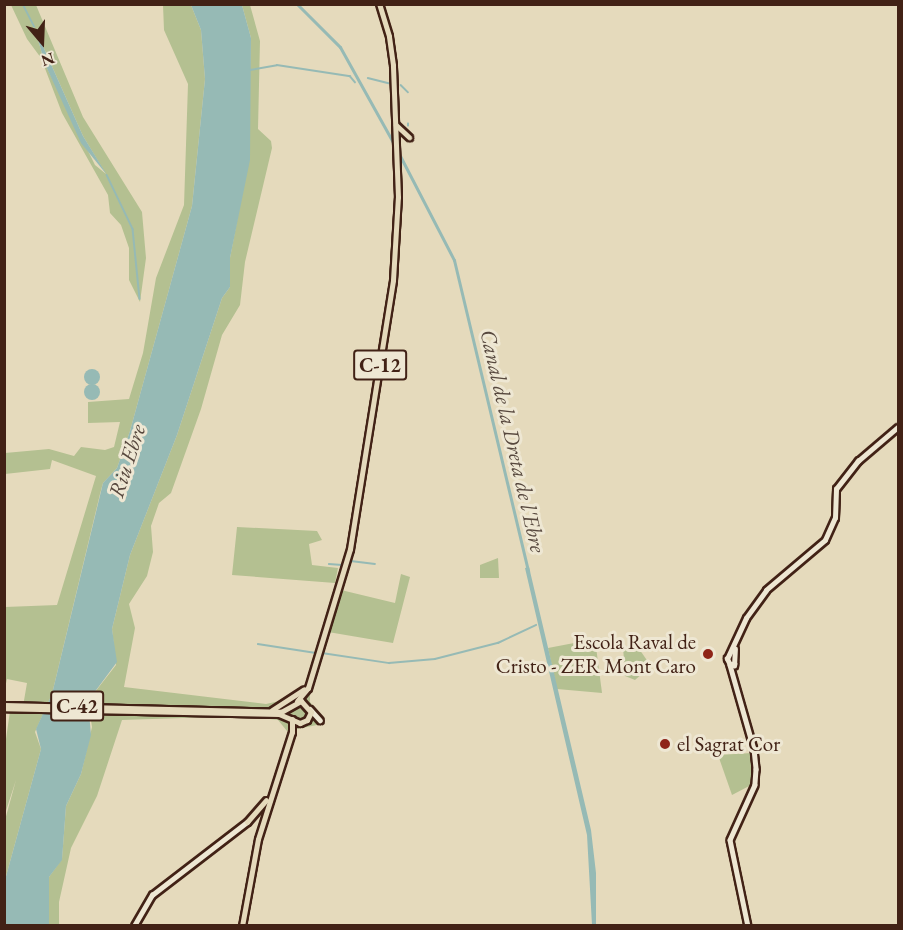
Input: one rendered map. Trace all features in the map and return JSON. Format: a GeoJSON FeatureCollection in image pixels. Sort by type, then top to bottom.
{"type":"FeatureCollection","features":[{"type":"Feature","properties":{"kind":"main road","name":"C-12"},"geometry":{"type":"LineString","coordinates":[[244,926],[274,790],[296,730],[305,722],[309,707],[308,688],[350,549],[387,323],[397,233],[396,145],[398,131],[392,52],[379,4]]}},
{"type":"Feature","properties":{"kind":"main road"},"geometry":{"type":"LineString","coordinates":[[255,711],[275,709],[294,698],[304,689],[314,669]]}},
{"type":"Feature","properties":{"kind":"main road","name":"C-12"},"geometry":{"type":"LineString","coordinates":[[244,926],[258,839],[271,790],[289,740],[291,706],[308,688]]}},
{"type":"Feature","properties":{"kind":"main road"},"geometry":{"type":"LineString","coordinates":[[297,701],[309,707]]}},
{"type":"Feature","properties":{"kind":"main road","name":"C-42"},"geometry":{"type":"LineString","coordinates":[[4,707],[281,711],[291,706]]}},
{"type":"Feature","properties":{"kind":"main road","name":"C-42"},"geometry":{"type":"LineString","coordinates":[[150,709],[273,714],[291,718]]}},
{"type":"Feature","properties":{"kind":"main road"},"geometry":{"type":"LineString","coordinates":[[273,714],[290,723],[289,740]]}},
{"type":"Feature","properties":{"kind":"main road"},"geometry":{"type":"LineString","coordinates":[[291,718],[305,722]]}},
{"type":"Feature","properties":{"kind":"main road"},"geometry":{"type":"LineString","coordinates":[[247,822],[271,790]]}},
{"type":"Feature","properties":{"kind":"main road"},"geometry":{"type":"LineString","coordinates":[[247,822],[255,819],[260,822],[258,839]]}},
{"type":"Feature","properties":{"kind":"street"},"geometry":{"type":"LineString","coordinates":[[729,656],[741,625],[766,590],[825,540],[834,518],[836,489],[849,471],[898,427]]}},
{"type":"Feature","properties":{"kind":"street"},"geometry":{"type":"LineString","coordinates":[[734,647],[736,657],[732,671],[756,769],[755,785],[730,840],[748,926]]}},
{"type":"Feature","properties":{"kind":"street"},"geometry":{"type":"LineString","coordinates":[[729,656],[736,657]]}},
{"type":"Feature","properties":{"kind":"street"},"geometry":{"type":"LineString","coordinates":[[729,656],[733,664]]}},
{"type":"Feature","properties":{"kind":"street"},"geometry":{"type":"LineString","coordinates":[[305,722],[320,720],[309,707]]}},
{"type":"Feature","properties":{"kind":"street"},"geometry":{"type":"LineString","coordinates":[[134,926],[152,895],[247,822]]}},
{"type":"Feature","properties":{"kind":"green space"},"geometry":{"type":"Polygon","coordinates":[[[11,5],[36,5],[83,117],[142,212],[146,258],[140,302],[129,280],[129,248],[121,225],[110,213],[108,195],[62,113],[41,58],[27,39],[11,5]],[[34,26],[45,64],[95,165],[106,174],[83,136],[34,26]]]}},
{"type":"Feature","properties":{"kind":"green space"},"geometry":{"type":"Polygon","coordinates":[[[163,5],[191,5],[201,30],[205,79],[192,206],[130,431],[117,468],[103,483],[52,694],[35,732],[41,749],[5,880],[5,820],[16,780],[5,814],[4,753],[10,711],[22,712],[27,683],[7,679],[5,688],[5,607],[57,605],[96,476],[52,460],[50,469],[5,474],[5,453],[49,449],[74,456],[81,447],[105,450],[114,447],[120,422],[88,423],[88,402],[129,399],[143,353],[156,278],[184,205],[188,84],[164,30],[163,5]]]}},
{"type":"Feature","properties":{"kind":"green space"},"geometry":{"type":"Polygon","coordinates":[[[242,5],[250,5],[260,41],[258,129],[271,141],[272,148],[245,262],[240,305],[222,335],[201,409],[171,493],[159,503],[151,526],[153,552],[147,576],[129,604],[135,628],[124,687],[266,704],[284,700],[302,688],[310,689],[310,702],[324,719],[322,724],[287,731],[278,720],[244,716],[122,720],[97,796],[71,848],[59,902],[59,925],[49,925],[49,877],[62,859],[66,806],[81,774],[92,727],[88,701],[116,665],[112,629],[130,555],[177,435],[222,298],[230,287],[230,258],[247,168],[251,38],[242,5]]]}},
{"type":"Feature","properties":{"kind":"green space"},"geometry":{"type":"Polygon","coordinates":[[[237,527],[317,531],[322,540],[309,544],[312,565],[338,568],[335,583],[232,575],[237,527]]]}},
{"type":"Feature","properties":{"kind":"green space"},"geometry":{"type":"Polygon","coordinates":[[[498,558],[499,578],[480,578],[480,565],[498,558]]]}},
{"type":"Feature","properties":{"kind":"green space"},"geometry":{"type":"Polygon","coordinates":[[[401,574],[410,577],[393,643],[328,632],[341,590],[395,603],[401,574]]]}},
{"type":"Feature","properties":{"kind":"green space"},"geometry":{"type":"Polygon","coordinates":[[[595,639],[602,693],[557,689],[548,648],[595,639]]]}},
{"type":"Feature","properties":{"kind":"green space"},"geometry":{"type":"Polygon","coordinates":[[[623,646],[637,646],[651,666],[635,680],[625,676],[623,646]]]}},
{"type":"Feature","properties":{"kind":"green space"},"geometry":{"type":"Polygon","coordinates":[[[752,753],[753,784],[732,795],[718,755],[752,753]]]}},
{"type":"Feature","properties":{"kind":"water","name":"Riu Ebre"},"geometry":{"type":"Polygon","coordinates":[[[191,5],[242,5],[251,38],[250,160],[230,258],[230,287],[222,298],[177,435],[130,555],[112,629],[117,662],[88,701],[91,735],[81,774],[66,806],[62,860],[49,877],[49,925],[5,926],[5,880],[41,749],[36,729],[52,694],[103,483],[117,468],[130,431],[192,206],[205,79],[201,30],[191,5]]]}},
{"type":"Feature","properties":{"kind":"water"},"geometry":{"type":"Polygon","coordinates":[[[34,26],[83,136],[107,175],[81,143],[45,64],[34,26]]]}},
{"type":"Feature","properties":{"kind":"water"},"geometry":{"type":"Polygon","coordinates":[[[89,369],[95,369],[100,377],[98,383],[89,385],[84,380],[84,374],[89,369]]]}},
{"type":"Feature","properties":{"kind":"water"},"geometry":{"type":"Polygon","coordinates":[[[89,384],[95,384],[100,392],[98,398],[89,400],[84,395],[84,389],[89,384]]]}},
{"type":"Feature","properties":{"kind":"water"},"geometry":{"type":"Polygon","coordinates":[[[529,567],[591,830],[596,873],[596,925],[592,925],[587,835],[525,568],[529,567]]]}},
{"type":"Feature","properties":{"kind":"waterway"},"geometry":{"type":"LineString","coordinates":[[23,4],[34,26]]}},
{"type":"Feature","properties":{"kind":"waterway","name":"Canal de la Dreta de l'Ebre"},"geometry":{"type":"LineString","coordinates":[[297,4],[340,47],[394,144]]}},
{"type":"Feature","properties":{"kind":"waterway"},"geometry":{"type":"LineString","coordinates":[[250,70],[277,65],[350,76],[355,82]]}},
{"type":"Feature","properties":{"kind":"waterway"},"geometry":{"type":"LineString","coordinates":[[368,78],[388,83]]}},
{"type":"Feature","properties":{"kind":"waterway"},"geometry":{"type":"LineString","coordinates":[[401,85],[408,92]]}},
{"type":"Feature","properties":{"kind":"waterway","name":"Canal de la Dreta de l'Ebre"},"geometry":{"type":"LineString","coordinates":[[397,150],[454,260],[528,571]]}},
{"type":"Feature","properties":{"kind":"waterway"},"geometry":{"type":"LineString","coordinates":[[107,175],[133,229],[140,299]]}},
{"type":"Feature","properties":{"kind":"waterway"},"geometry":{"type":"LineString","coordinates":[[351,561],[375,564]]}},
{"type":"Feature","properties":{"kind":"waterway"},"geometry":{"type":"LineString","coordinates":[[329,564],[342,565]]}},
{"type":"Feature","properties":{"kind":"waterway"},"geometry":{"type":"LineString","coordinates":[[322,653],[389,663],[435,659],[498,643],[536,625]]}},
{"type":"Feature","properties":{"kind":"waterway"},"geometry":{"type":"LineString","coordinates":[[258,644],[317,653]]}},
{"type":"Feature","properties":{"kind":"place","name":"Escola Raval de Cristo - ZER Mont Caro"},"geometry":{"type":"Point","coordinates":[708,654]}},
{"type":"Feature","properties":{"kind":"place","name":"el Sagrat Cor"},"geometry":{"type":"Point","coordinates":[665,744]}}]}
